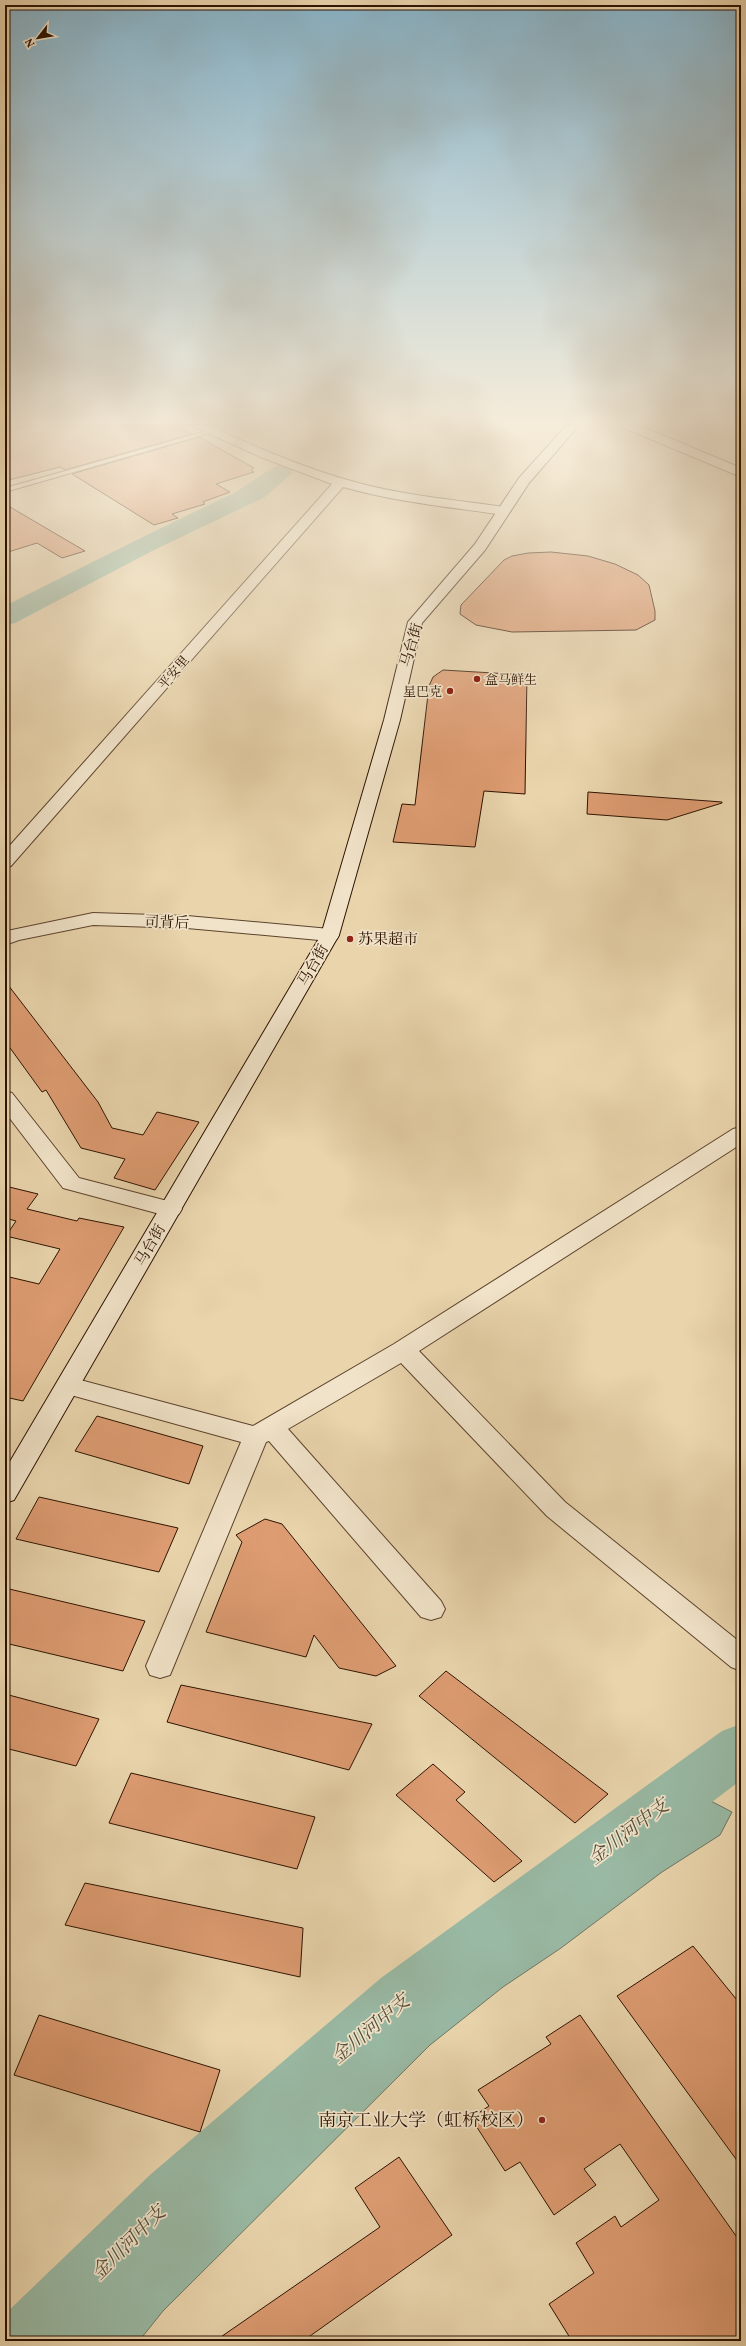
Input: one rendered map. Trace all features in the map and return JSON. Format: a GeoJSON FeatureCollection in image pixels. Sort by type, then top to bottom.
{"type":"FeatureCollection","features":[{"type":"Feature","properties":{"kind":"street","name":"平安里"},"geometry":{"type":"LineString","coordinates":[[5,862],[294,534]]}},
{"type":"Feature","properties":{"kind":"street","name":"马台街"},"geometry":{"type":"LineString","coordinates":[[5,1493],[69,1386],[330,935],[392,720],[415,622],[480,547],[488,534]]}},
{"type":"Feature","properties":{"kind":"street","name":"司背后"},"geometry":{"type":"LineString","coordinates":[[5,939],[14,935],[93,919],[187,922],[330,935]]}},
{"type":"Feature","properties":{"kind":"street"},"geometry":{"type":"LineString","coordinates":[[5,1098],[71,1184],[171,1209]]}},
{"type":"Feature","properties":{"kind":"street"},"geometry":{"type":"LineString","coordinates":[[160,1666],[264,1431],[403,1350],[741,1134]]}},
{"type":"Feature","properties":{"kind":"street"},"geometry":{"type":"LineString","coordinates":[[403,1350],[556,1509],[741,1659]]}},
{"type":"Feature","properties":{"kind":"street"},"geometry":{"type":"LineString","coordinates":[[69,1386],[264,1431],[432,1609]]}},
{"type":"Feature","properties":{"kind":"shaded area"},"geometry":{"type":"Polygon","coordinates":[[[707,1799],[732,1812],[720,1835],[662,1872],[561,1948],[503,1987],[430,2045],[163,2311],[139,2341],[66,2341],[373,2045],[464,1976],[608,1861],[687,1809],[707,1799]]]}},
{"type":"Feature","properties":{"kind":"building"},"geometry":{"type":"Polygon","coordinates":[[[5,534],[57,534],[85,551],[62,558],[37,543],[5,553],[5,534]]]}},
{"type":"Feature","properties":{"kind":"building"},"geometry":{"type":"Polygon","coordinates":[[[551,552],[588,556],[615,564],[638,575],[649,585],[655,611],[655,620],[636,630],[512,632],[476,625],[460,614],[461,605],[504,560],[512,556],[528,553],[551,552]]]}},
{"type":"Feature","properties":{"kind":"building"},"geometry":{"type":"Polygon","coordinates":[[[443,670],[527,675],[525,794],[484,791],[475,847],[393,842],[402,804],[415,805],[429,686],[433,677],[443,670]]]}},
{"type":"Feature","properties":{"kind":"building"},"geometry":{"type":"Polygon","coordinates":[[[588,792],[722,803],[667,820],[587,814],[588,792]]]}},
{"type":"Feature","properties":{"kind":"building"},"geometry":{"type":"Polygon","coordinates":[[[5,981],[98,1102],[112,1128],[143,1135],[157,1112],[199,1122],[155,1190],[114,1178],[125,1159],[81,1148],[46,1090],[42,1092],[5,1041],[5,981]]]}},
{"type":"Feature","properties":{"kind":"building"},"geometry":{"type":"Polygon","coordinates":[[[5,1186],[38,1194],[27,1209],[77,1221],[79,1218],[124,1227],[23,1401],[5,1397],[5,1276],[39,1284],[60,1249],[6,1236],[16,1221],[5,1218],[5,1186]]]}},
{"type":"Feature","properties":{"kind":"building"},"geometry":{"type":"Polygon","coordinates":[[[97,1416],[203,1446],[189,1484],[75,1451],[97,1416]]]}},
{"type":"Feature","properties":{"kind":"building"},"geometry":{"type":"Polygon","coordinates":[[[39,1497],[178,1528],[159,1572],[16,1539],[39,1497]]]}},
{"type":"Feature","properties":{"kind":"building"},"geometry":{"type":"Polygon","coordinates":[[[265,1519],[282,1524],[396,1666],[376,1676],[339,1668],[314,1635],[306,1657],[206,1632],[242,1542],[236,1535],[265,1519]]]}},
{"type":"Feature","properties":{"kind":"building"},"geometry":{"type":"Polygon","coordinates":[[[5,1588],[145,1621],[123,1671],[5,1643],[5,1588]]]}},
{"type":"Feature","properties":{"kind":"building"},"geometry":{"type":"Polygon","coordinates":[[[446,1671],[608,1794],[575,1823],[419,1696],[446,1671]]]}},
{"type":"Feature","properties":{"kind":"building"},"geometry":{"type":"Polygon","coordinates":[[[181,1685],[372,1724],[349,1770],[167,1722],[181,1685]]]}},
{"type":"Feature","properties":{"kind":"building"},"geometry":{"type":"Polygon","coordinates":[[[5,1694],[99,1719],[76,1766],[5,1748],[5,1694]]]}},
{"type":"Feature","properties":{"kind":"building"},"geometry":{"type":"Polygon","coordinates":[[[433,1764],[465,1792],[456,1800],[522,1861],[494,1882],[396,1795],[433,1764]]]}},
{"type":"Feature","properties":{"kind":"building"},"geometry":{"type":"Polygon","coordinates":[[[131,1773],[315,1817],[297,1869],[109,1823],[131,1773]]]}},
{"type":"Feature","properties":{"kind":"building"},"geometry":{"type":"Polygon","coordinates":[[[85,1883],[303,1928],[300,1977],[65,1925],[85,1883]]]}},
{"type":"Feature","properties":{"kind":"building"},"geometry":{"type":"Polygon","coordinates":[[[693,1946],[741,2005],[741,2166],[617,1996],[693,1946]]]}},
{"type":"Feature","properties":{"kind":"building"},"geometry":{"type":"Polygon","coordinates":[[[39,2015],[220,2070],[200,2132],[14,2075],[39,2015]]]}},
{"type":"Feature","properties":{"kind":"building"},"geometry":{"type":"Polygon","coordinates":[[[580,2015],[741,2243],[741,2341],[572,2341],[549,2304],[594,2273],[576,2243],[615,2216],[621,2227],[659,2200],[620,2144],[584,2169],[596,2185],[554,2215],[520,2162],[505,2171],[471,2118],[489,2106],[478,2090],[551,2044],[546,2037],[580,2015]]]}},
{"type":"Feature","properties":{"kind":"building"},"geometry":{"type":"Polygon","coordinates":[[[399,2157],[452,2235],[303,2341],[215,2341],[380,2227],[355,2188],[399,2157]]]}},
{"type":"Feature","properties":{"kind":"waterway"},"geometry":{"type":"LineString","coordinates":[[5,617],[167,534]]}},
{"type":"Feature","properties":{"kind":"waterway","name":"金川河中支"},"geometry":{"type":"LineString","coordinates":[[27,2341],[174,2197],[403,1999],[741,1748]]}},
{"type":"Feature","properties":{"kind":"place","name":"盒马鲜生"},"geometry":{"type":"Point","coordinates":[477,679]}},
{"type":"Feature","properties":{"kind":"place","name":"星巴克"},"geometry":{"type":"Point","coordinates":[450,691]}},
{"type":"Feature","properties":{"kind":"place","name":"苏果超市"},"geometry":{"type":"Point","coordinates":[350,939]}},
{"type":"Feature","properties":{"kind":"place","name":"南京工业大学（虹桥校区）"},"geometry":{"type":"Point","coordinates":[542,2120]}}]}
